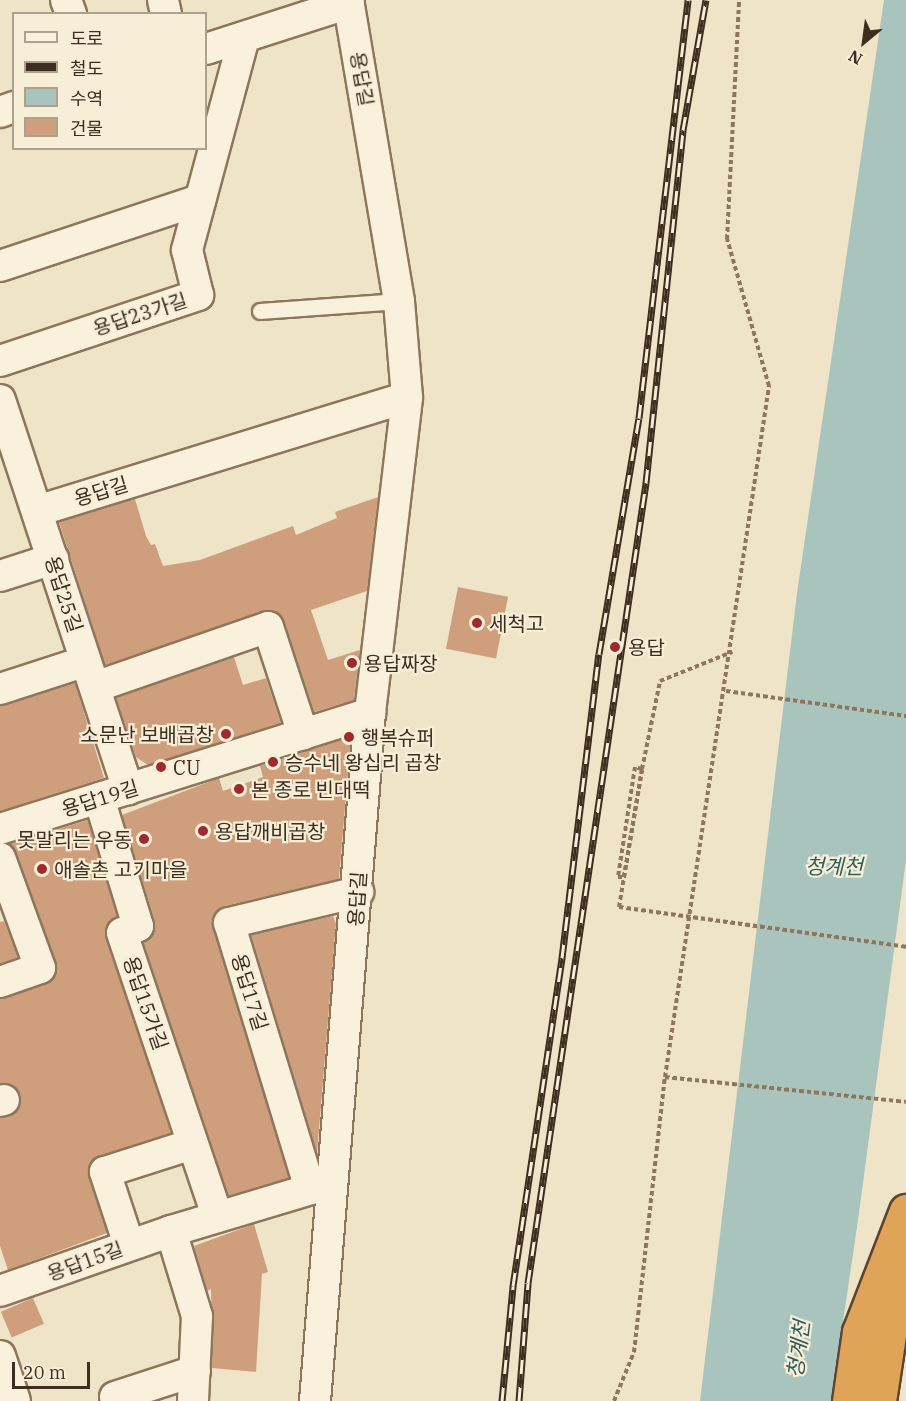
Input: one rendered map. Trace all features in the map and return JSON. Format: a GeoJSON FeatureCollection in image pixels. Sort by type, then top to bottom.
{"type":"FeatureCollection","features":[{"type":"Feature","properties":{"kind":"highway"},"geometry":{"type":"LineString","coordinates":[[849,1401],[860,1332],[906,1211]]}},
{"type":"Feature","properties":{"kind":"highway"},"geometry":{"type":"LineString","coordinates":[[879,1401],[906,1218]]}},
{"type":"Feature","properties":{"kind":"street"},"geometry":{"type":"LineString","coordinates":[[207,49],[349,1]]}},
{"type":"Feature","properties":{"kind":"street","name":"용답길"},"geometry":{"type":"LineString","coordinates":[[315,1401],[322,1185],[358,892],[370,713],[407,397],[399,301],[349,1]]}},
{"type":"Feature","properties":{"kind":"street","name":"용답23가길"},"geometry":{"type":"LineString","coordinates":[[0,361],[198,295],[187,250],[244,37]]}},
{"type":"Feature","properties":{"kind":"street"},"geometry":{"type":"LineString","coordinates":[[0,266],[200,200]]}},
{"type":"Feature","properties":{"kind":"street","name":"용답길"},"geometry":{"type":"LineString","coordinates":[[37,511],[407,397]]}},
{"type":"Feature","properties":{"kind":"street","name":"용답25길"},"geometry":{"type":"LineString","coordinates":[[0,400],[10,461],[37,511],[128,789]]}},
{"type":"Feature","properties":{"kind":"street"},"geometry":{"type":"LineString","coordinates":[[0,576],[52,559]]}},
{"type":"Feature","properties":{"kind":"street"},"geometry":{"type":"LineString","coordinates":[[0,689],[90,674],[268,627],[303,734]]}},
{"type":"Feature","properties":{"kind":"street","name":"용답19길"},"geometry":{"type":"LineString","coordinates":[[0,829],[370,713]]}},
{"type":"Feature","properties":{"kind":"street","name":"용답15가길"},"geometry":{"type":"LineString","coordinates":[[99,798],[138,926],[122,933],[217,1216]]}},
{"type":"Feature","properties":{"kind":"street"},"geometry":{"type":"LineString","coordinates":[[0,858],[39,968],[0,982]]}},
{"type":"Feature","properties":{"kind":"street","name":"용답17길"},"geometry":{"type":"LineString","coordinates":[[322,1185],[229,922],[358,892]]}},
{"type":"Feature","properties":{"kind":"street"},"geometry":{"type":"LineString","coordinates":[[129,1245],[105,1172],[193,1144]]}},
{"type":"Feature","properties":{"kind":"street","name":"용답15길"},"geometry":{"type":"LineString","coordinates":[[0,1291],[171,1231],[322,1185]]}},
{"type":"Feature","properties":{"kind":"street"},"geometry":{"type":"LineString","coordinates":[[171,1231],[197,1316],[194,1401]]}},
{"type":"Feature","properties":{"kind":"street"},"geometry":{"type":"LineString","coordinates":[[0,1356],[15,1401]]}},
{"type":"Feature","properties":{"kind":"street"},"geometry":{"type":"LineString","coordinates":[[115,1397],[195,1371]]}},
{"type":"Feature","properties":{"kind":"lane"},"geometry":{"type":"LineString","coordinates":[[260,311],[399,301]]}},
{"type":"Feature","properties":{"kind":"path"},"geometry":{"type":"LineString","coordinates":[[614,1401],[634,1352],[665,1077],[726,691],[769,386],[727,239],[739,0]]}},
{"type":"Feature","properties":{"kind":"path"},"geometry":{"type":"LineString","coordinates":[[732,651],[660,681],[646,761],[642,769],[637,802],[633,823],[631,834],[624,877],[618,877],[635,767],[642,768],[634,814],[633,826],[619,906],[906,947]]}},
{"type":"Feature","properties":{"kind":"path"},"geometry":{"type":"LineString","coordinates":[[726,691],[906,716]]}},
{"type":"Feature","properties":{"kind":"path"},"geometry":{"type":"LineString","coordinates":[[665,1077],[906,1102]]}},
{"type":"Feature","properties":{"kind":"water","name":"청계천"},"geometry":{"type":"Polygon","coordinates":[[[884,0],[906,0],[906,860],[834,1401],[700,1401],[797,593],[884,0]]]}},
{"type":"Feature","properties":{"kind":"pier"},"geometry":{"type":"Polygon","coordinates":[[[870,1141],[837,1401],[831,1401],[870,1141]]]}},
{"type":"Feature","properties":{"kind":"building"},"geometry":{"type":"Polygon","coordinates":[[[378,497],[367,591],[311,610],[328,660],[360,650],[354,700],[314,712],[284,622],[271,610],[105,665],[59,522],[135,499],[146,536],[151,545],[155,544],[163,566],[200,560],[293,526],[296,535],[337,518],[335,512],[378,497]]]}},
{"type":"Feature","properties":{"kind":"building","name":"세척고"},"geometry":{"type":"Polygon","coordinates":[[[458,587],[508,597],[496,659],[446,649],[458,587]]]}},
{"type":"Feature","properties":{"kind":"building"},"geometry":{"type":"Polygon","coordinates":[[[234,657],[243,685],[266,678],[281,723],[148,765],[136,757],[116,698],[234,657]]]}},
{"type":"Feature","properties":{"kind":"building"},"geometry":{"type":"Polygon","coordinates":[[[75,683],[104,778],[0,811],[0,706],[75,683]]]}},
{"type":"Feature","properties":{"kind":"building"},"geometry":{"type":"Polygon","coordinates":[[[351,737],[339,879],[225,906],[213,918],[289,1178],[228,1196],[143,942],[152,936],[155,922],[122,815],[219,778],[223,791],[263,777],[260,766],[351,737]]]}},
{"type":"Feature","properties":{"kind":"building"},"geometry":{"type":"Polygon","coordinates":[[[88,820],[117,916],[108,923],[106,938],[171,1133],[92,1161],[89,1177],[107,1233],[8,1270],[0,1246],[0,1118],[16,1112],[21,1096],[16,1088],[0,1083],[0,999],[46,984],[57,970],[10,844],[88,820]]]}},
{"type":"Feature","properties":{"kind":"building"},"geometry":{"type":"Polygon","coordinates":[[[333,916],[336,924],[317,1154],[251,935],[333,916]]]}},
{"type":"Feature","properties":{"kind":"building"},"geometry":{"type":"Polygon","coordinates":[[[4,921],[18,957],[0,964],[0,922],[4,921]]]}},
{"type":"Feature","properties":{"kind":"building"},"geometry":{"type":"Polygon","coordinates":[[[254,1224],[268,1272],[262,1274],[256,1372],[212,1368],[211,1289],[207,1291],[194,1246],[254,1224]]]}},
{"type":"Feature","properties":{"kind":"building"},"geometry":{"type":"Polygon","coordinates":[[[33,1298],[44,1324],[12,1337],[1,1312],[33,1298]]]}},
{"type":"Feature","properties":{"kind":"railway"},"geometry":{"type":"LineString","coordinates":[[502,1401],[513,1286],[562,958],[599,654],[639,418],[688,0]]}},
{"type":"Feature","properties":{"kind":"railway"},"geometry":{"type":"LineString","coordinates":[[519,1401],[528,1283],[646,483],[683,130],[706,0]]}},
{"type":"Feature","properties":{"kind":"place","name":"세척고"},"geometry":{"type":"Point","coordinates":[477,623]}},
{"type":"Feature","properties":{"kind":"place","name":"용답"},"geometry":{"type":"Point","coordinates":[615,647]}},
{"type":"Feature","properties":{"kind":"place","name":"용답짜장"},"geometry":{"type":"Point","coordinates":[352,663]}},
{"type":"Feature","properties":{"kind":"place","name":"소문난 보배곱창"},"geometry":{"type":"Point","coordinates":[226,734]}},
{"type":"Feature","properties":{"kind":"place","name":"행복슈퍼"},"geometry":{"type":"Point","coordinates":[349,737]}},
{"type":"Feature","properties":{"kind":"place","name":"승수네 왕십리 곱창"},"geometry":{"type":"Point","coordinates":[273,762]}},
{"type":"Feature","properties":{"kind":"place","name":"CU"},"geometry":{"type":"Point","coordinates":[161,767]}},
{"type":"Feature","properties":{"kind":"place","name":"본 종로 빈대떡"},"geometry":{"type":"Point","coordinates":[239,789]}},
{"type":"Feature","properties":{"kind":"place","name":"용답깨비곱창"},"geometry":{"type":"Point","coordinates":[203,831]}},
{"type":"Feature","properties":{"kind":"place","name":"못말리는 우동"},"geometry":{"type":"Point","coordinates":[144,839]}},
{"type":"Feature","properties":{"kind":"place","name":"애솔촌 고기마을"},"geometry":{"type":"Point","coordinates":[42,869]}}]}
